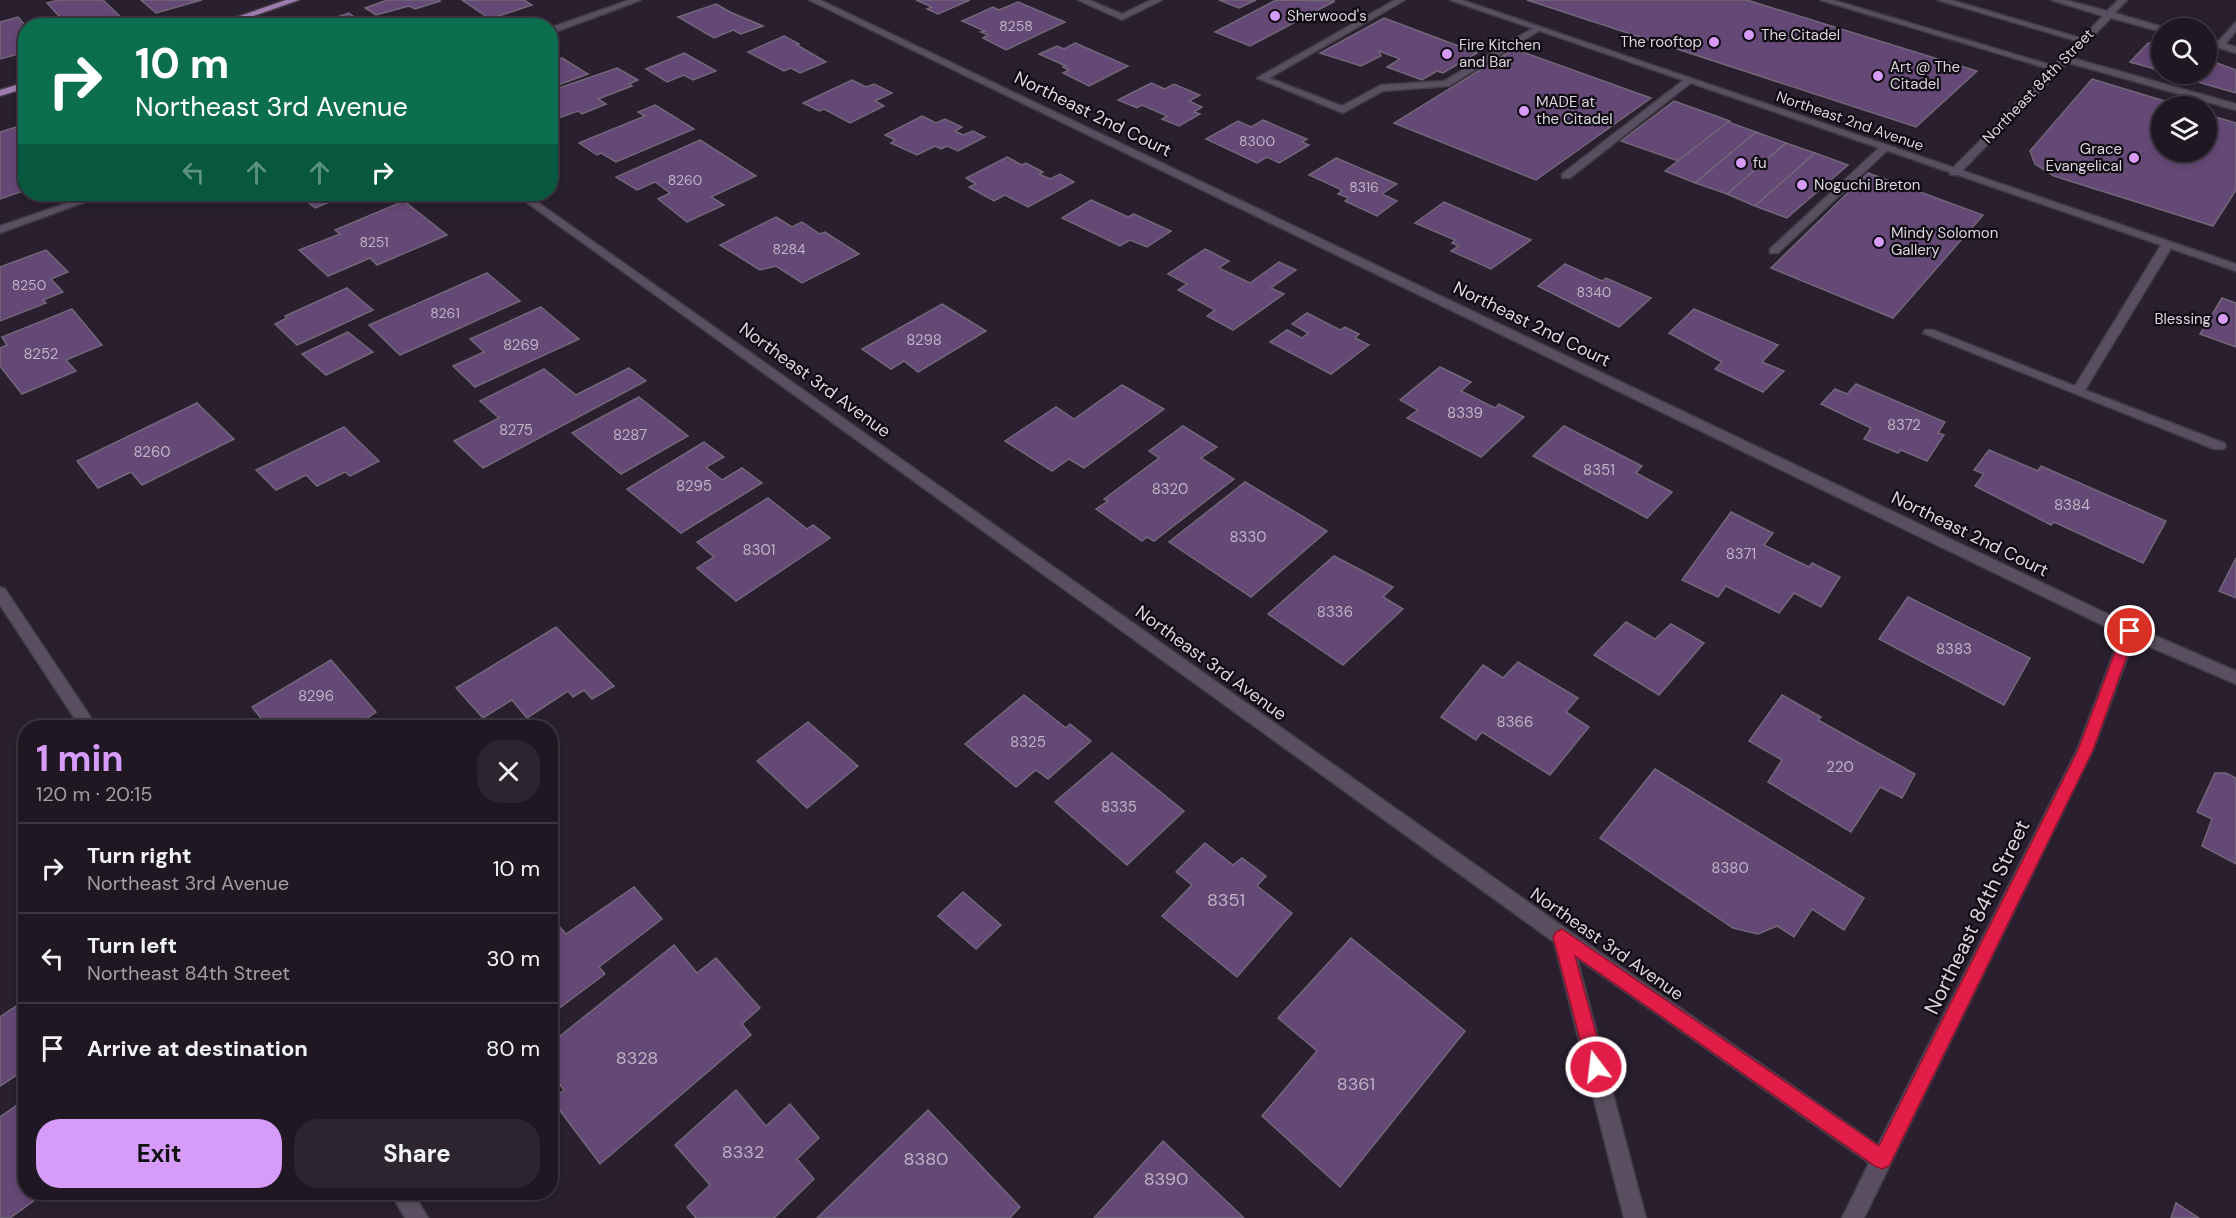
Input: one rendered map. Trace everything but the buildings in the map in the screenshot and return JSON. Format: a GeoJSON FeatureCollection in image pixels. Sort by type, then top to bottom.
{"type":"FeatureCollection","features":[{"type":"Feature","properties":{"kind":"main road"},"geometry":{"type":"LineString","coordinates":[[239,18],[296,0]]}},
{"type":"Feature","properties":{"kind":"main road"},"geometry":{"type":"LineString","coordinates":[[0,93],[18,87]]}},
{"type":"Feature","properties":{"kind":"street"},"geometry":{"type":"LineString","coordinates":[[558,29],[638,0]]}},
{"type":"Feature","properties":{"kind":"street","name":"Northeast 2nd Court"},"geometry":{"type":"LineString","coordinates":[[813,0],[2130,631],[2236,678]]}},
{"type":"Feature","properties":{"kind":"street"},"geometry":{"type":"LineString","coordinates":[[1082,0],[1122,17],[1158,0]]}},
{"type":"Feature","properties":{"kind":"street"},"geometry":{"type":"LineString","coordinates":[[1401,0],[1262,78],[1343,110],[1381,88],[1446,84],[1538,29]]}},
{"type":"Feature","properties":{"kind":"street","name":"Northeast 2nd Avenue"},"geometry":{"type":"LineString","coordinates":[[1454,0],[1472,2],[1538,29],[2236,268]]}},
{"type":"Feature","properties":{"kind":"street"},"geometry":{"type":"LineString","coordinates":[[1824,0],[2056,68]]}},
{"type":"Feature","properties":{"kind":"street"},"geometry":{"type":"LineString","coordinates":[[1942,0],[2084,40]]}},
{"type":"Feature","properties":{"kind":"street"},"geometry":{"type":"LineString","coordinates":[[2055,0],[2151,26]]}},
{"type":"Feature","properties":{"kind":"street","name":"Northeast 84th Street"},"geometry":{"type":"LineString","coordinates":[[1954,173],[2123,0]]}},
{"type":"Feature","properties":{"kind":"street"},"geometry":{"type":"LineString","coordinates":[[2220,45],[2236,25]]}},
{"type":"Feature","properties":{"kind":"street"},"geometry":{"type":"LineString","coordinates":[[2217,44],[2236,50]]}},
{"type":"Feature","properties":{"kind":"street"},"geometry":{"type":"LineString","coordinates":[[2065,59],[2236,107]]}},
{"type":"Feature","properties":{"kind":"street"},"geometry":{"type":"LineString","coordinates":[[1566,176],[1688,81]]}},
{"type":"Feature","properties":{"kind":"street"},"geometry":{"type":"LineString","coordinates":[[1774,251],[1884,149]]}},
{"type":"Feature","properties":{"kind":"street"},"geometry":{"type":"LineString","coordinates":[[0,230],[82,201]]}},
{"type":"Feature","properties":{"kind":"street","name":"Northeast 3rd Avenue"},"geometry":{"type":"LineString","coordinates":[[530,201],[1562,937],[1882,1160]]}},
{"type":"Feature","properties":{"kind":"street"},"geometry":{"type":"LineString","coordinates":[[2078,392],[2167,245]]}},
{"type":"Feature","properties":{"kind":"street"},"geometry":{"type":"LineString","coordinates":[[1929,333],[2219,446]]}},
{"type":"Feature","properties":{"kind":"street"},"geometry":{"type":"LineString","coordinates":[[0,592],[85,720]]}},
{"type":"Feature","properties":{"kind":"street","name":"Northeast 84th Street"},"geometry":{"type":"LineString","coordinates":[[1853,1218],[2085,750],[2130,631]]}},
{"type":"Feature","properties":{"kind":"street"},"geometry":{"type":"LineString","coordinates":[[1562,937],[1635,1218]]}},
{"type":"Feature","properties":{"kind":"street"},"geometry":{"type":"LineString","coordinates":[[405,1200],[417,1218]]}},
{"type":"Feature","properties":{"kind":"place","name":"Sherwood's"},"geometry":{"type":"Point","coordinates":[1275,16]}},
{"type":"Feature","properties":{"kind":"place","name":"The Citadel"},"geometry":{"type":"Point","coordinates":[1749,35]}},
{"type":"Feature","properties":{"kind":"place","name":"The rooftop"},"geometry":{"type":"Point","coordinates":[1714,42]}},
{"type":"Feature","properties":{"kind":"place","name":"Fire Kitchen and Bar"},"geometry":{"type":"Point","coordinates":[1447,54]}},
{"type":"Feature","properties":{"kind":"place","name":"Art @ The Citadel"},"geometry":{"type":"Point","coordinates":[1878,76]}},
{"type":"Feature","properties":{"kind":"place","name":"MADE at the Citadel"},"geometry":{"type":"Point","coordinates":[1524,111]}},
{"type":"Feature","properties":{"kind":"place","name":"Grace Evangelical"},"geometry":{"type":"Point","coordinates":[2134,158]}},
{"type":"Feature","properties":{"kind":"place","name":"fu"},"geometry":{"type":"Point","coordinates":[1741,163]}},
{"type":"Feature","properties":{"kind":"place","name":"Noguchi Breton"},"geometry":{"type":"Point","coordinates":[1802,185]}},
{"type":"Feature","properties":{"kind":"place","name":"Mindy Solomon Gallery"},"geometry":{"type":"Point","coordinates":[1879,242]}},
{"type":"Feature","properties":{"kind":"place","name":"Blessing"},"geometry":{"type":"Point","coordinates":[2223,319]}},
{"type":"Feature","properties":{"kind":"route"},"geometry":{"type":"LineString","coordinates":[[1596,1067],[1562,937],[1882,1160],[2085,750],[2130,631]]}}]}
